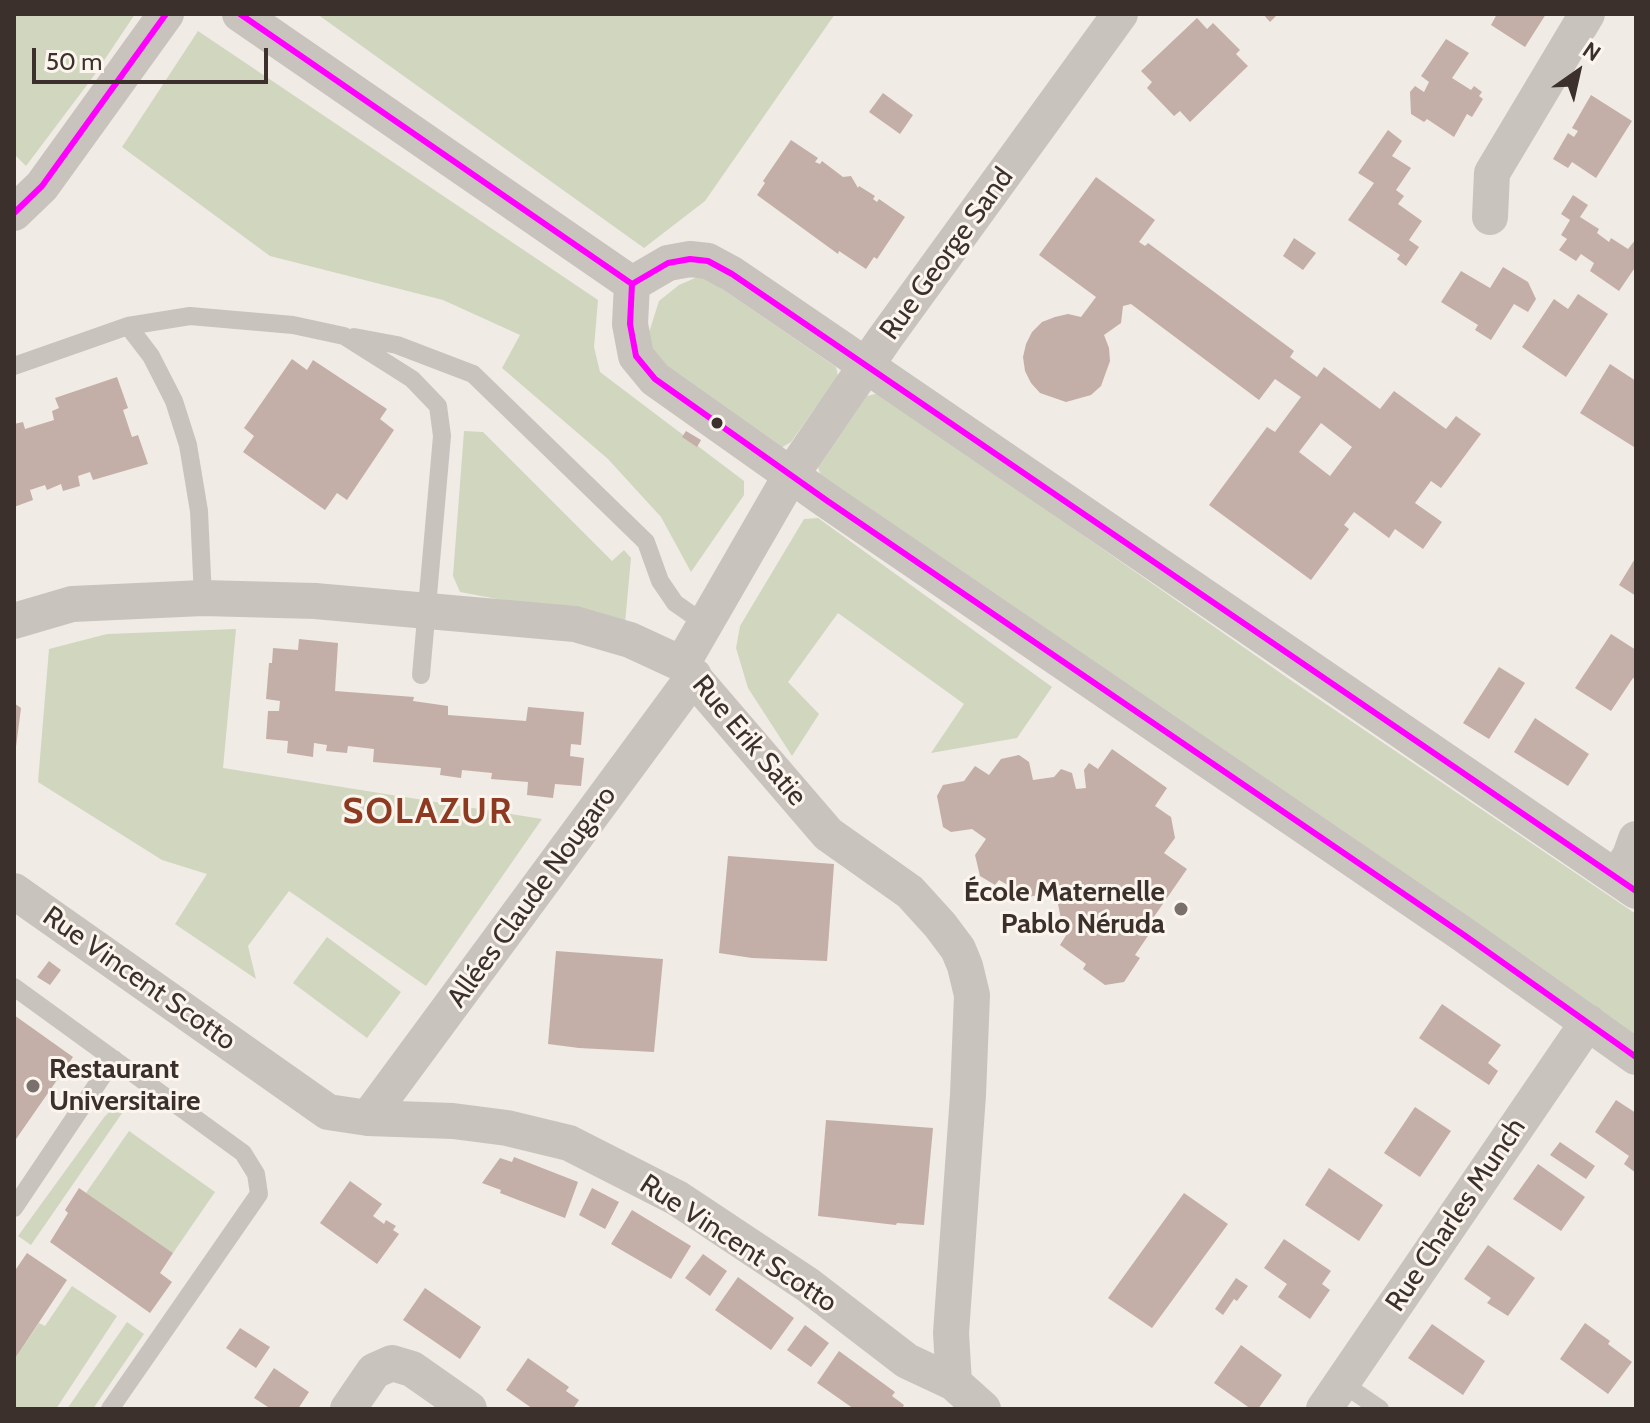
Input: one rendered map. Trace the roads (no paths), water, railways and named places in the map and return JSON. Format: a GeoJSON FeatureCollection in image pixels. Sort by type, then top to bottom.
{"type":"FeatureCollection","features":[{"type":"Feature","properties":{"kind":"street"},"geometry":{"type":"LineString","coordinates":[[14,213],[42,186],[166,14]]}},
{"type":"Feature","properties":{"kind":"street"},"geometry":{"type":"LineString","coordinates":[[240,14],[632,284]]}},
{"type":"Feature","properties":{"kind":"street","name":"Rue George Sand"},"geometry":{"type":"LineString","coordinates":[[688,670],[705,624],[791,475],[866,365],[1120,14]]}},
{"type":"Feature","properties":{"kind":"street"},"geometry":{"type":"LineString","coordinates":[[1490,217],[1492,173],[1587,14]]}},
{"type":"Feature","properties":{"kind":"street"},"geometry":{"type":"LineString","coordinates":[[632,284],[668,263],[690,259],[708,261],[866,365],[1626,884],[1636,839]]}},
{"type":"Feature","properties":{"kind":"street"},"geometry":{"type":"LineString","coordinates":[[632,284],[630,324],[636,356],[655,379],[1636,1057]]}},
{"type":"Feature","properties":{"kind":"street","name":"Rue Erik Satie"},"geometry":{"type":"LineString","coordinates":[[14,621],[72,604],[203,598],[315,601],[575,624],[630,640],[688,670],[828,834],[910,892],[958,949],[965,966],[972,995],[951,1333],[954,1383]]}},
{"type":"Feature","properties":{"kind":"street","name":"Allées Claude Nougaro"},"geometry":{"type":"LineString","coordinates":[[368,1118],[688,670]]}},
{"type":"Feature","properties":{"kind":"street","name":"Rue Vincent Scotto"},"geometry":{"type":"LineString","coordinates":[[14,891],[328,1112],[368,1118],[453,1121],[507,1128],[569,1143],[677,1198],[808,1285],[907,1361],[954,1383],[983,1409]]}},
{"type":"Feature","properties":{"kind":"street","name":"Rue Charles Munch"},"geometry":{"type":"LineString","coordinates":[[1333,1396],[1588,1022]]}},
{"type":"Feature","properties":{"kind":"street"},"geometry":{"type":"LineString","coordinates":[[348,1409],[374,1371],[392,1363],[412,1369],[469,1409]]}},
{"type":"Feature","properties":{"kind":"lane"},"geometry":{"type":"LineString","coordinates":[[14,366],[128,326],[190,316],[293,325],[397,345],[473,374],[646,542],[660,581],[675,603],[705,624]]}},
{"type":"Feature","properties":{"kind":"lane"},"geometry":{"type":"LineString","coordinates":[[128,326],[151,356],[174,401],[188,445],[199,511],[203,598]]}},
{"type":"Feature","properties":{"kind":"lane"},"geometry":{"type":"LineString","coordinates":[[344,336],[412,379],[438,406],[442,436],[421,675]]}},
{"type":"Feature","properties":{"kind":"lane"},"geometry":{"type":"LineString","coordinates":[[14,987],[243,1153],[256,1174],[259,1194],[110,1409]]}},
{"type":"Feature","properties":{"kind":"lane"},"geometry":{"type":"LineString","coordinates":[[14,1208],[114,1059]]}},
{"type":"Feature","properties":{"kind":"lane"},"geometry":{"type":"LineString","coordinates":[[1333,1396],[1380,1409]]}},
{"type":"Feature","properties":{"kind":"place","name":"École Maternelle Pablo Néruda"},"geometry":{"type":"Point","coordinates":[1181,909]}},
{"type":"Feature","properties":{"kind":"place","name":"Restaurant Universitaire"},"geometry":{"type":"Point","coordinates":[33,1086]}},
{"type":"Feature","properties":{"kind":"district","name":"SOLAZUR"},"geometry":{"type":"Point","coordinates":[428,812]}}]}
